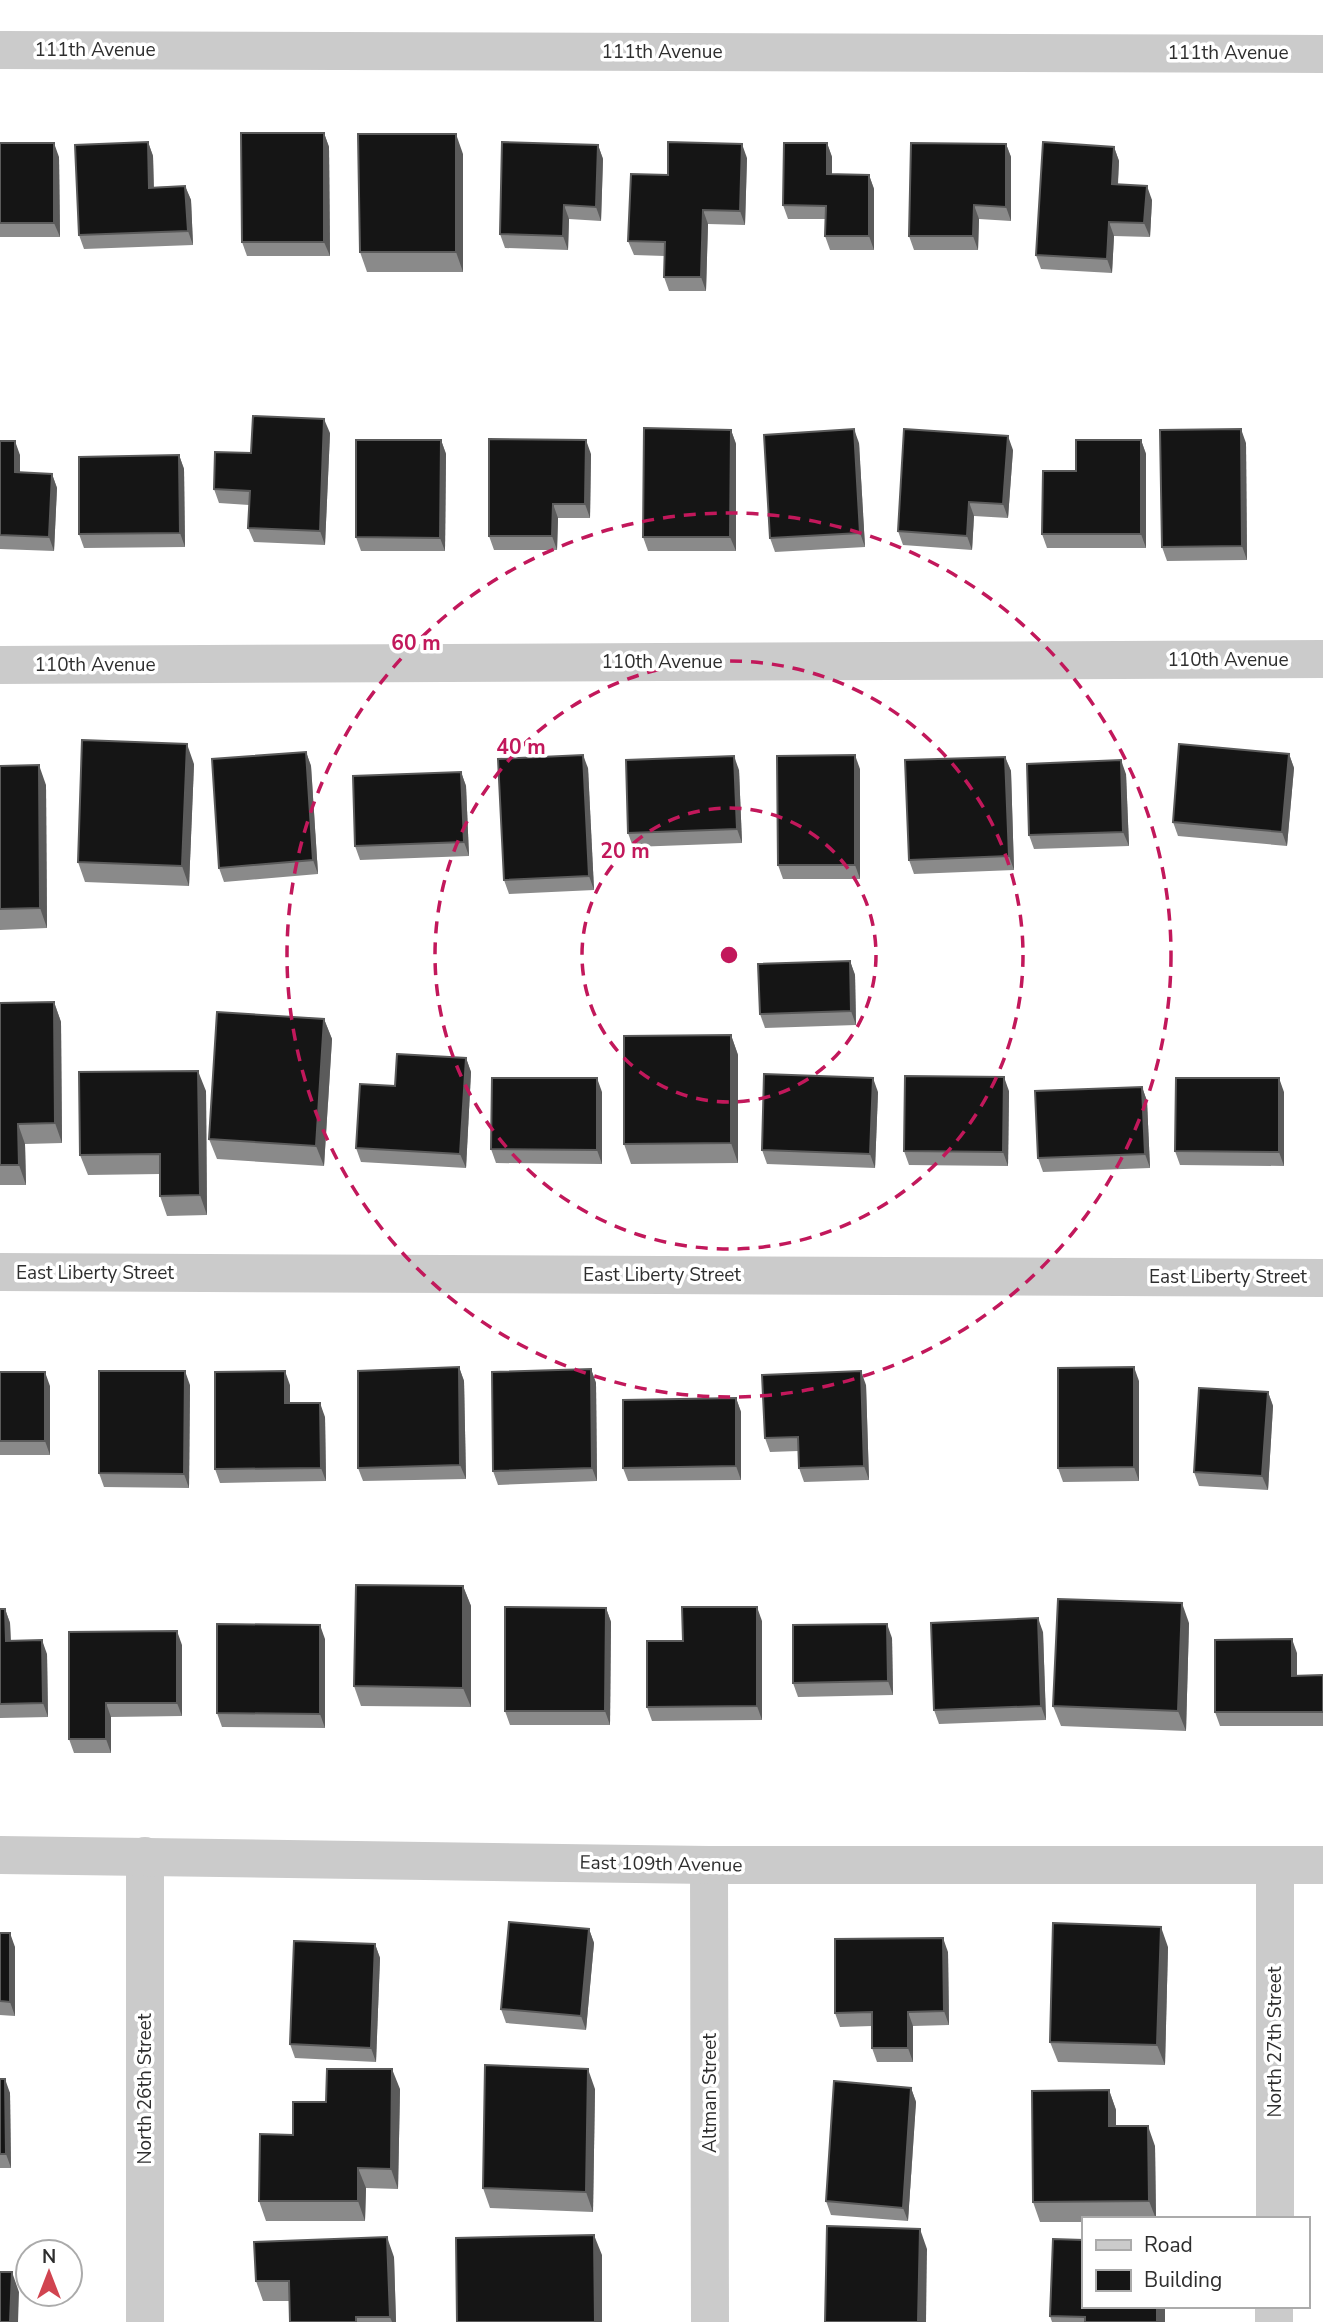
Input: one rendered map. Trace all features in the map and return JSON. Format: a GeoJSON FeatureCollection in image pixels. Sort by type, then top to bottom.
{"type":"FeatureCollection","features":[{"type":"Feature","properties":{"kind":"street","name":"111th Avenue"},"geometry":{"type":"LineString","coordinates":[[0,50],[1323,54]]}},
{"type":"Feature","properties":{"kind":"street","name":"110th Avenue"},"geometry":{"type":"LineString","coordinates":[[0,665],[1323,659]]}},
{"type":"Feature","properties":{"kind":"street","name":"East Liberty Street"},"geometry":{"type":"LineString","coordinates":[[0,1272],[1323,1278]]}},
{"type":"Feature","properties":{"kind":"street","name":"East 109th Avenue"},"geometry":{"type":"LineString","coordinates":[[0,1855],[709,1865],[1323,1865]]}},
{"type":"Feature","properties":{"kind":"street","name":"North 26th Street"},"geometry":{"type":"LineString","coordinates":[[145,1856],[145,2322]]}},
{"type":"Feature","properties":{"kind":"street","name":"Altman Street"},"geometry":{"type":"LineString","coordinates":[[709,1865],[710,2322]]}},
{"type":"Feature","properties":{"kind":"street","name":"North 27th Street"},"geometry":{"type":"LineString","coordinates":[[1275,1865],[1275,2217]]}},
{"type":"Feature","properties":{"kind":"building"},"geometry":{"type":"Polygon","coordinates":[[[241,133],[324,133],[324,242],[242,242],[241,133]]]}},
{"type":"Feature","properties":{"kind":"building"},"geometry":{"type":"Polygon","coordinates":[[[358,134],[456,134],[456,252],[360,252],[358,134]]]}},
{"type":"Feature","properties":{"kind":"building"},"geometry":{"type":"Polygon","coordinates":[[[148,142],[149,188],[185,186],[188,231],[79,235],[75,145],[148,142]]]}},
{"type":"Feature","properties":{"kind":"building"},"geometry":{"type":"Polygon","coordinates":[[[502,142],[598,145],[596,207],[564,205],[563,236],[500,234],[502,142]]]}},
{"type":"Feature","properties":{"kind":"building"},"geometry":{"type":"Polygon","coordinates":[[[668,142],[742,144],[740,211],[703,210],[701,277],[664,277],[665,242],[628,241],[631,174],[668,175],[668,142]]]}},
{"type":"Feature","properties":{"kind":"building"},"geometry":{"type":"Polygon","coordinates":[[[1043,142],[1114,147],[1112,184],[1147,186],[1144,223],[1109,222],[1107,259],[1036,255],[1043,142]]]}},
{"type":"Feature","properties":{"kind":"building"},"geometry":{"type":"Polygon","coordinates":[[[0,143],[54,143],[54,223],[0,223],[0,143]]]}},
{"type":"Feature","properties":{"kind":"building"},"geometry":{"type":"Polygon","coordinates":[[[784,143],[827,143],[827,174],[869,175],[869,236],[825,236],[826,206],[783,205],[784,143]]]}},
{"type":"Feature","properties":{"kind":"building"},"geometry":{"type":"Polygon","coordinates":[[[911,143],[1006,144],[1006,207],[974,205],[973,236],[909,236],[911,143]]]}},
{"type":"Feature","properties":{"kind":"building"},"geometry":{"type":"Polygon","coordinates":[[[253,416],[324,419],[320,531],[248,528],[250,491],[214,489],[215,452],[251,453],[253,416]]]}},
{"type":"Feature","properties":{"kind":"building"},"geometry":{"type":"Polygon","coordinates":[[[644,428],[731,430],[730,537],[643,537],[644,428]]]}},
{"type":"Feature","properties":{"kind":"building"},"geometry":{"type":"Polygon","coordinates":[[[854,429],[860,533],[770,538],[764,435],[854,429]]]}},
{"type":"Feature","properties":{"kind":"building"},"geometry":{"type":"Polygon","coordinates":[[[904,429],[1008,436],[1003,504],[969,502],[967,536],[898,531],[904,429]]]}},
{"type":"Feature","properties":{"kind":"building"},"geometry":{"type":"Polygon","coordinates":[[[1241,429],[1242,546],[1162,547],[1160,430],[1241,429]]]}},
{"type":"Feature","properties":{"kind":"building"},"geometry":{"type":"Polygon","coordinates":[[[489,439],[586,440],[585,504],[553,504],[552,536],[489,536],[489,439]]]}},
{"type":"Feature","properties":{"kind":"building"},"geometry":{"type":"Polygon","coordinates":[[[356,440],[441,440],[440,538],[356,537],[356,440]]]}},
{"type":"Feature","properties":{"kind":"building"},"geometry":{"type":"Polygon","coordinates":[[[1076,440],[1141,440],[1141,534],[1042,534],[1043,471],[1076,471],[1076,440]]]}},
{"type":"Feature","properties":{"kind":"building"},"geometry":{"type":"Polygon","coordinates":[[[0,441],[15,441],[15,472],[52,474],[49,537],[0,535],[0,441]]]}},
{"type":"Feature","properties":{"kind":"building"},"geometry":{"type":"Polygon","coordinates":[[[179,455],[180,533],[79,534],[79,457],[179,455]]]}},
{"type":"Feature","properties":{"kind":"building"},"geometry":{"type":"Polygon","coordinates":[[[82,740],[187,744],[182,866],[78,862],[82,740]]]}},
{"type":"Feature","properties":{"kind":"building"},"geometry":{"type":"Polygon","coordinates":[[[1179,744],[1289,754],[1282,832],[1173,822],[1179,744]]]}},
{"type":"Feature","properties":{"kind":"building"},"geometry":{"type":"Polygon","coordinates":[[[306,752],[313,860],[219,868],[212,759],[306,752]]]}},
{"type":"Feature","properties":{"kind":"building"},"geometry":{"type":"Polygon","coordinates":[[[583,755],[589,876],[504,880],[498,759],[583,755]]]}},
{"type":"Feature","properties":{"kind":"building"},"geometry":{"type":"Polygon","coordinates":[[[855,755],[855,865],[778,865],[777,756],[855,755]]]}},
{"type":"Feature","properties":{"kind":"building"},"geometry":{"type":"Polygon","coordinates":[[[734,756],[737,829],[628,833],[626,760],[734,756]]]}},
{"type":"Feature","properties":{"kind":"building"},"geometry":{"type":"Polygon","coordinates":[[[1005,757],[1009,856],[909,860],[905,760],[1005,757]]]}},
{"type":"Feature","properties":{"kind":"building"},"geometry":{"type":"Polygon","coordinates":[[[1121,760],[1123,832],[1029,835],[1027,764],[1121,760]]]}},
{"type":"Feature","properties":{"kind":"building"},"geometry":{"type":"Polygon","coordinates":[[[39,765],[40,908],[0,909],[0,766],[39,765]]]}},
{"type":"Feature","properties":{"kind":"building"},"geometry":{"type":"Polygon","coordinates":[[[461,772],[464,842],[355,846],[353,776],[461,772]]]}},
{"type":"Feature","properties":{"kind":"building"},"geometry":{"type":"Polygon","coordinates":[[[850,961],[851,1011],[760,1014],[758,964],[850,961]]]}},
{"type":"Feature","properties":{"kind":"building"},"geometry":{"type":"Polygon","coordinates":[[[54,1002],[55,1123],[18,1124],[19,1165],[0,1165],[0,1003],[54,1002]]]}},
{"type":"Feature","properties":{"kind":"building"},"geometry":{"type":"Polygon","coordinates":[[[217,1012],[324,1019],[316,1146],[209,1139],[217,1012]]]}},
{"type":"Feature","properties":{"kind":"building"},"geometry":{"type":"Polygon","coordinates":[[[731,1035],[731,1143],[624,1144],[624,1036],[731,1035]]]}},
{"type":"Feature","properties":{"kind":"building"},"geometry":{"type":"Polygon","coordinates":[[[397,1054],[466,1058],[460,1154],[356,1148],[360,1084],[395,1086],[397,1054]]]}},
{"type":"Feature","properties":{"kind":"building"},"geometry":{"type":"Polygon","coordinates":[[[198,1071],[200,1195],[160,1196],[160,1154],[80,1155],[79,1072],[198,1071]]]}},
{"type":"Feature","properties":{"kind":"building"},"geometry":{"type":"Polygon","coordinates":[[[764,1074],[873,1078],[870,1154],[762,1150],[764,1074]]]}},
{"type":"Feature","properties":{"kind":"building"},"geometry":{"type":"Polygon","coordinates":[[[905,1076],[1004,1077],[1003,1152],[904,1151],[905,1076]]]}},
{"type":"Feature","properties":{"kind":"building"},"geometry":{"type":"Polygon","coordinates":[[[492,1078],[597,1078],[597,1150],[491,1149],[492,1078]]]}},
{"type":"Feature","properties":{"kind":"building"},"geometry":{"type":"Polygon","coordinates":[[[1176,1078],[1279,1078],[1279,1152],[1175,1151],[1176,1078]]]}},
{"type":"Feature","properties":{"kind":"building"},"geometry":{"type":"Polygon","coordinates":[[[1142,1087],[1145,1154],[1038,1158],[1035,1091],[1142,1087]]]}},
{"type":"Feature","properties":{"kind":"building"},"geometry":{"type":"Polygon","coordinates":[[[459,1367],[460,1465],[358,1468],[358,1371],[459,1367]]]}},
{"type":"Feature","properties":{"kind":"building"},"geometry":{"type":"Polygon","coordinates":[[[1134,1367],[1134,1467],[1058,1468],[1058,1368],[1134,1367]]]}},
{"type":"Feature","properties":{"kind":"building"},"geometry":{"type":"Polygon","coordinates":[[[591,1369],[592,1468],[493,1471],[492,1372],[591,1369]]]}},
{"type":"Feature","properties":{"kind":"building"},"geometry":{"type":"Polygon","coordinates":[[[99,1371],[185,1371],[184,1474],[99,1473],[99,1371]]]}},
{"type":"Feature","properties":{"kind":"building"},"geometry":{"type":"Polygon","coordinates":[[[285,1371],[285,1403],[320,1403],[321,1468],[215,1469],[215,1372],[285,1371]]]}},
{"type":"Feature","properties":{"kind":"building"},"geometry":{"type":"Polygon","coordinates":[[[861,1371],[864,1466],[799,1468],[798,1437],[765,1438],[762,1375],[861,1371]]]}},
{"type":"Feature","properties":{"kind":"building"},"geometry":{"type":"Polygon","coordinates":[[[0,1372],[45,1372],[45,1441],[0,1441],[0,1372]]]}},
{"type":"Feature","properties":{"kind":"building"},"geometry":{"type":"Polygon","coordinates":[[[1199,1388],[1268,1392],[1262,1476],[1194,1472],[1199,1388]]]}},
{"type":"Feature","properties":{"kind":"building"},"geometry":{"type":"Polygon","coordinates":[[[736,1398],[736,1466],[623,1468],[623,1400],[736,1398]]]}},
{"type":"Feature","properties":{"kind":"building"},"geometry":{"type":"Polygon","coordinates":[[[356,1585],[463,1586],[463,1688],[354,1686],[356,1585]]]}},
{"type":"Feature","properties":{"kind":"building"},"geometry":{"type":"Polygon","coordinates":[[[1058,1599],[1182,1603],[1178,1711],[1053,1706],[1058,1599]]]}},
{"type":"Feature","properties":{"kind":"building"},"geometry":{"type":"Polygon","coordinates":[[[505,1607],[606,1608],[605,1711],[505,1711],[505,1607]]]}},
{"type":"Feature","properties":{"kind":"building"},"geometry":{"type":"Polygon","coordinates":[[[682,1607],[757,1607],[757,1706],[647,1707],[647,1641],[683,1641],[682,1607]]]}},
{"type":"Feature","properties":{"kind":"building"},"geometry":{"type":"Polygon","coordinates":[[[0,1609],[5,1609],[6,1641],[42,1640],[43,1703],[0,1704],[0,1609]]]}},
{"type":"Feature","properties":{"kind":"building"},"geometry":{"type":"Polygon","coordinates":[[[1038,1618],[1041,1706],[934,1710],[931,1623],[1038,1618]]]}},
{"type":"Feature","properties":{"kind":"building"},"geometry":{"type":"Polygon","coordinates":[[[217,1624],[320,1625],[320,1714],[217,1713],[217,1624]]]}},
{"type":"Feature","properties":{"kind":"building"},"geometry":{"type":"Polygon","coordinates":[[[887,1624],[888,1681],[793,1683],[793,1625],[887,1624]]]}},
{"type":"Feature","properties":{"kind":"building"},"geometry":{"type":"Polygon","coordinates":[[[177,1631],[177,1703],[106,1703],[106,1739],[69,1739],[69,1632],[177,1631]]]}},
{"type":"Feature","properties":{"kind":"building"},"geometry":{"type":"Polygon","coordinates":[[[1292,1639],[1292,1676],[1323,1675],[1323,1712],[1215,1712],[1215,1640],[1292,1639]]]}},
{"type":"Feature","properties":{"kind":"building"},"geometry":{"type":"Polygon","coordinates":[[[509,1922],[589,1929],[581,2016],[501,2009],[509,1922]]]}},
{"type":"Feature","properties":{"kind":"building"},"geometry":{"type":"Polygon","coordinates":[[[1053,1923],[1161,1927],[1157,2045],[1050,2042],[1053,1923]]]}},
{"type":"Feature","properties":{"kind":"building"},"geometry":{"type":"Polygon","coordinates":[[[0,1933],[10,1933],[10,2002],[0,2001],[0,1933]]]}},
{"type":"Feature","properties":{"kind":"building"},"geometry":{"type":"Polygon","coordinates":[[[943,1938],[944,2011],[908,2012],[908,2048],[872,2048],[872,2012],[835,2013],[835,1939],[943,1938]]]}},
{"type":"Feature","properties":{"kind":"building"},"geometry":{"type":"Polygon","coordinates":[[[294,1941],[375,1944],[371,2048],[290,2044],[294,1941]]]}},
{"type":"Feature","properties":{"kind":"building"},"geometry":{"type":"Polygon","coordinates":[[[485,2065],[588,2069],[586,2192],[483,2188],[485,2065]]]}},
{"type":"Feature","properties":{"kind":"building"},"geometry":{"type":"Polygon","coordinates":[[[327,2069],[392,2069],[391,2169],[358,2168],[358,2201],[259,2201],[260,2134],[293,2135],[293,2102],[326,2102],[327,2069]]]}},
{"type":"Feature","properties":{"kind":"building"},"geometry":{"type":"Polygon","coordinates":[[[0,2079],[5,2079],[6,2154],[0,2154],[0,2079]]]}},
{"type":"Feature","properties":{"kind":"building"},"geometry":{"type":"Polygon","coordinates":[[[834,2081],[911,2088],[903,2208],[826,2201],[834,2081]]]}},
{"type":"Feature","properties":{"kind":"building"},"geometry":{"type":"Polygon","coordinates":[[[1109,2090],[1109,2126],[1148,2126],[1149,2201],[1033,2202],[1032,2091],[1109,2090]]]}},
{"type":"Feature","properties":{"kind":"building"},"geometry":{"type":"Polygon","coordinates":[[[827,2226],[920,2229],[918,2322],[825,2322],[827,2226]]]}},
{"type":"Feature","properties":{"kind":"building"},"geometry":{"type":"Polygon","coordinates":[[[594,2235],[595,2322],[457,2322],[456,2238],[594,2235]]]}},
{"type":"Feature","properties":{"kind":"building"},"geometry":{"type":"Polygon","coordinates":[[[387,2237],[390,2317],[356,2317],[356,2322],[290,2322],[289,2281],[256,2281],[254,2242],[387,2237]]]}},
{"type":"Feature","properties":{"kind":"building"},"geometry":{"type":"Polygon","coordinates":[[[1053,2239],[1082,2240],[1082,2308],[1157,2308],[1157,2322],[1085,2322],[1085,2317],[1050,2316],[1053,2239]]]}},
{"type":"Feature","properties":{"kind":"building"},"geometry":{"type":"Polygon","coordinates":[[[0,2272],[12,2272],[10,2322],[0,2322],[0,2272]]]}}]}
